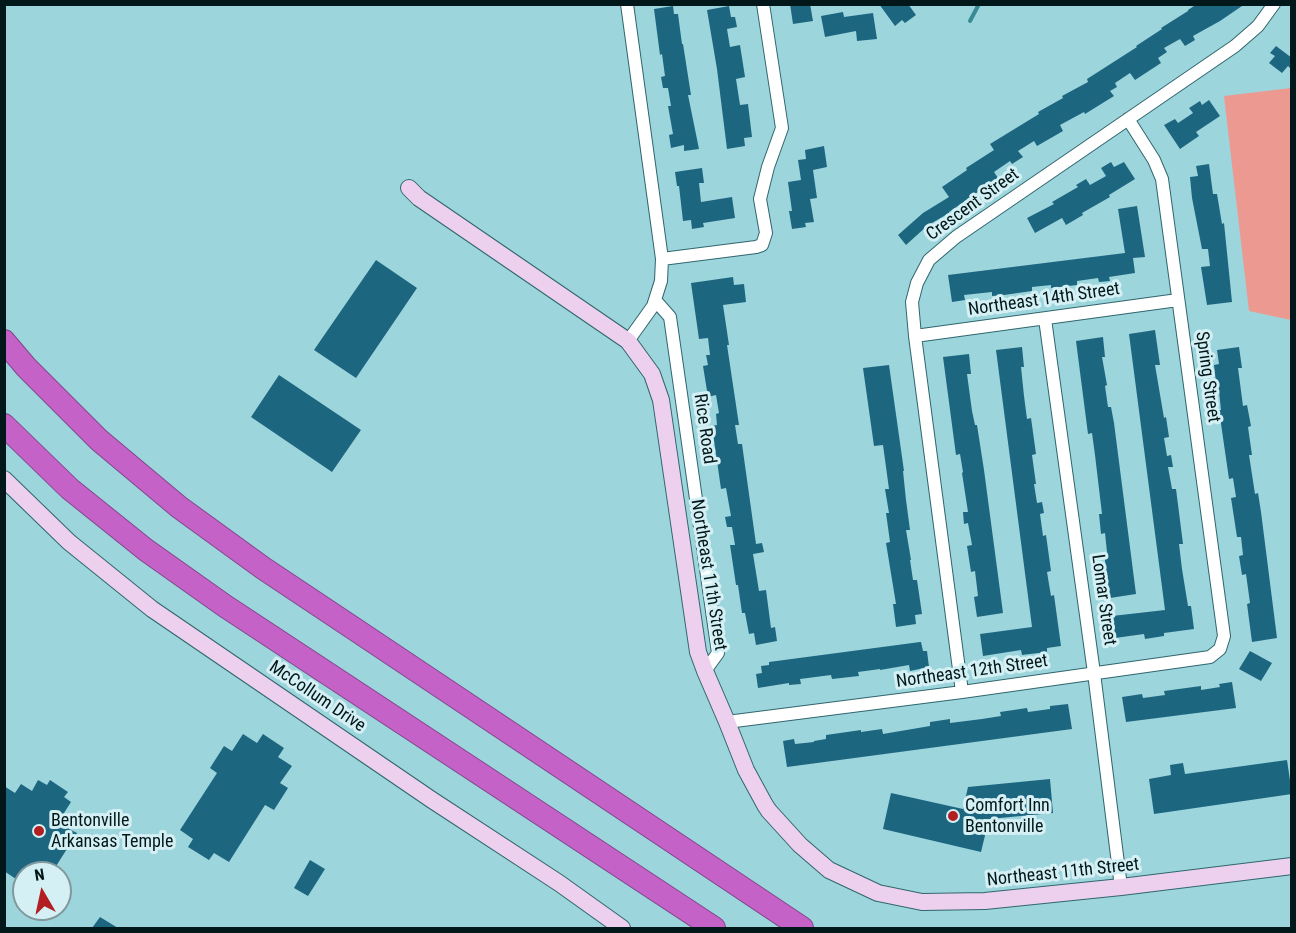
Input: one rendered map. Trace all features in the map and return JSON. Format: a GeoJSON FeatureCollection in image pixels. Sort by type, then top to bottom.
{"type":"FeatureCollection","features":[{"type":"Feature","properties":{"kind":"highway"},"geometry":{"type":"LineString","coordinates":[[4,341],[26,367],[99,440],[178,507],[311,600],[802,928]]}},
{"type":"Feature","properties":{"kind":"highway"},"geometry":{"type":"LineString","coordinates":[[4,425],[70,489],[146,550],[235,613],[714,928]]}},
{"type":"Feature","properties":{"kind":"highway"},"geometry":{"type":"LineString","coordinates":[[647,884],[694,928]]}},
{"type":"Feature","properties":{"kind":"highway"},"geometry":{"type":"LineString","coordinates":[[769,907],[808,928]]}},
{"type":"Feature","properties":{"kind":"street"},"geometry":{"type":"LineString","coordinates":[[627,4],[662,259],[661,280],[653,306],[628,341]]}},
{"type":"Feature","properties":{"kind":"street"},"geometry":{"type":"LineString","coordinates":[[662,259],[762,245],[766,233],[760,199],[768,167],[782,128],[763,4]]}},
{"type":"Feature","properties":{"kind":"street","name":"Crescent Street"},"geometry":{"type":"LineString","coordinates":[[962,692],[915,336],[912,302],[917,283],[929,260],[956,237],[1234,46],[1258,26],[1274,4]]}},
{"type":"Feature","properties":{"kind":"street","name":"Spring Street"},"geometry":{"type":"LineString","coordinates":[[1128,119],[1154,160],[1162,179],[1224,636],[1220,649]]}},
{"type":"Feature","properties":{"kind":"street","name":"Northeast 11th Street"},"geometry":{"type":"LineString","coordinates":[[409,188],[447,217],[628,341],[652,374],[661,400],[698,652],[746,770],[769,812],[800,845],[829,870],[878,893],[922,902],[985,901],[1292,866]]}},
{"type":"Feature","properties":{"kind":"street","name":"Rice Road"},"geometry":{"type":"LineString","coordinates":[[655,300],[670,317],[718,653],[705,671]]}},
{"type":"Feature","properties":{"kind":"street","name":"Northeast 14th Street"},"geometry":{"type":"LineString","coordinates":[[915,336],[1178,300]]}},
{"type":"Feature","properties":{"kind":"street","name":"Lomar Street"},"geometry":{"type":"LineString","coordinates":[[1045,319],[1094,673],[1120,887]]}},
{"type":"Feature","properties":{"kind":"street","name":"McCollum Drive"},"geometry":{"type":"LineString","coordinates":[[4,478],[69,542],[152,609],[559,883],[622,928]]}},
{"type":"Feature","properties":{"kind":"street","name":"Northeast 12th Street"},"geometry":{"type":"LineString","coordinates":[[727,722],[1210,657],[1220,649]]}},
{"type":"Feature","properties":{"kind":"shaded area"},"geometry":{"type":"Polygon","coordinates":[[[1292,88],[1291,320],[1249,311],[1224,96],[1292,88]]]}},
{"type":"Feature","properties":{"kind":"building"},"geometry":{"type":"Polygon","coordinates":[[[790,4],[810,4],[813,21],[793,24],[790,4]]]}},
{"type":"Feature","properties":{"kind":"building"},"geometry":{"type":"Polygon","coordinates":[[[879,4],[908,4],[916,15],[905,23],[902,20],[895,26],[879,4]]]}},
{"type":"Feature","properties":{"kind":"building"},"geometry":{"type":"Polygon","coordinates":[[[1197,4],[1245,4],[1193,36],[1195,40],[1185,46],[1180,39],[1164,48],[1167,52],[1158,58],[1161,63],[1135,80],[1130,73],[1115,83],[1117,87],[1110,91],[1114,96],[1085,114],[1084,112],[1060,125],[1063,131],[1037,146],[1034,141],[1018,151],[1023,157],[1012,164],[1010,161],[994,172],[998,178],[927,226],[906,245],[898,235],[923,213],[949,197],[942,187],[994,150],[990,144],[1063,98],[1062,96],[1088,82],[1087,79],[1197,4]]]}},
{"type":"Feature","properties":{"kind":"building"},"geometry":{"type":"Polygon","coordinates":[[[673,6],[674,14],[678,14],[691,95],[688,95],[699,149],[684,151],[684,145],[671,148],[669,135],[673,134],[668,106],[671,106],[668,88],[663,88],[661,77],[665,76],[654,9],[673,6]]]}},
{"type":"Feature","properties":{"kind":"building"},"geometry":{"type":"Polygon","coordinates":[[[729,6],[731,17],[735,17],[737,27],[727,29],[730,47],[740,45],[745,77],[736,79],[740,105],[748,104],[752,137],[744,138],[745,146],[727,149],[707,10],[729,6]]]}},
{"type":"Feature","properties":{"kind":"building"},"geometry":{"type":"Polygon","coordinates":[[[843,12],[844,17],[873,13],[877,39],[857,41],[856,31],[825,37],[821,16],[843,12]]]}},
{"type":"Feature","properties":{"kind":"building"},"geometry":{"type":"Polygon","coordinates":[[[1276,46],[1292,58],[1292,70],[1288,66],[1282,73],[1269,63],[1275,56],[1270,53],[1276,46]]]}},
{"type":"Feature","properties":{"kind":"building"},"geometry":{"type":"Polygon","coordinates":[[[1209,100],[1220,116],[1196,132],[1199,136],[1180,149],[1164,125],[1175,119],[1178,123],[1193,113],[1189,108],[1200,101],[1202,105],[1209,100]]]}},
{"type":"Feature","properties":{"kind":"building"},"geometry":{"type":"Polygon","coordinates":[[[824,146],[827,167],[813,170],[817,198],[810,199],[814,222],[805,223],[806,227],[792,229],[788,182],[801,180],[798,160],[806,159],[805,150],[824,146]]]}},
{"type":"Feature","properties":{"kind":"building"},"geometry":{"type":"Polygon","coordinates":[[[1111,162],[1114,167],[1124,162],[1135,179],[1066,225],[1062,218],[1035,233],[1027,218],[1054,204],[1052,202],[1078,187],[1076,185],[1086,179],[1090,185],[1106,176],[1101,168],[1111,162]]]}},
{"type":"Feature","properties":{"kind":"building"},"geometry":{"type":"Polygon","coordinates":[[[1209,164],[1213,194],[1217,194],[1222,224],[1224,223],[1232,302],[1207,305],[1201,267],[1210,266],[1208,249],[1202,249],[1190,177],[1198,176],[1196,166],[1209,164]]]}},
{"type":"Feature","properties":{"kind":"building"},"geometry":{"type":"Polygon","coordinates":[[[702,168],[704,183],[699,183],[701,202],[732,197],[735,218],[703,223],[704,227],[692,229],[691,220],[683,221],[675,172],[702,168]]]}},
{"type":"Feature","properties":{"kind":"building"},"geometry":{"type":"Polygon","coordinates":[[[1137,206],[1145,257],[1133,258],[1135,273],[1109,277],[1110,281],[1099,282],[1098,278],[1077,281],[1077,285],[1051,288],[1051,285],[1032,287],[1032,291],[1004,295],[992,296],[992,292],[964,295],[965,300],[952,302],[948,275],[1125,253],[1118,209],[1137,206]]]}},
{"type":"Feature","properties":{"kind":"building"},"geometry":{"type":"Polygon","coordinates":[[[376,260],[417,288],[356,378],[314,350],[376,260]]]}},
{"type":"Feature","properties":{"kind":"building"},"geometry":{"type":"Polygon","coordinates":[[[733,277],[734,285],[744,284],[746,302],[723,305],[739,425],[735,425],[738,444],[742,444],[756,544],[762,543],[764,552],[753,554],[759,591],[766,590],[771,628],[775,627],[777,641],[756,645],[754,633],[749,634],[745,613],[742,613],[738,585],[736,585],[730,545],[735,545],[732,527],[727,527],[725,517],[731,516],[726,488],[721,489],[712,426],[717,425],[716,414],[719,413],[716,395],[708,397],[703,366],[708,365],[706,355],[710,355],[708,338],[699,339],[691,283],[733,277]]]}},
{"type":"Feature","properties":{"kind":"building"},"geometry":{"type":"Polygon","coordinates":[[[1155,330],[1160,365],[1155,365],[1169,437],[1164,438],[1167,456],[1171,455],[1173,467],[1168,467],[1172,489],[1176,489],[1183,544],[1179,544],[1182,569],[1194,629],[1164,633],[1164,636],[1145,639],[1144,634],[1115,638],[1112,616],[1165,610],[1129,334],[1155,330]]]}},
{"type":"Feature","properties":{"kind":"building"},"geometry":{"type":"Polygon","coordinates":[[[1103,337],[1105,357],[1102,357],[1107,385],[1105,386],[1108,407],[1111,407],[1114,423],[1136,594],[1110,598],[1104,553],[1107,552],[1105,533],[1101,534],[1099,514],[1102,514],[1095,455],[1092,433],[1088,434],[1076,341],[1103,337]]]}},
{"type":"Feature","properties":{"kind":"building"},"geometry":{"type":"Polygon","coordinates":[[[1022,347],[1024,367],[1021,367],[1027,419],[1031,418],[1036,454],[1032,455],[1036,484],[1034,484],[1037,503],[1042,502],[1044,513],[1040,514],[1043,536],[1046,535],[1051,571],[1047,572],[1051,596],[1054,595],[1061,646],[1047,648],[1047,652],[1022,655],[1021,650],[983,656],[980,634],[1032,627],[996,350],[1022,347]]]}},
{"type":"Feature","properties":{"kind":"building"},"geometry":{"type":"Polygon","coordinates":[[[1239,347],[1242,368],[1238,368],[1243,406],[1247,405],[1251,426],[1248,427],[1252,455],[1249,455],[1255,494],[1258,493],[1261,512],[1277,638],[1252,642],[1246,574],[1242,575],[1239,556],[1243,555],[1241,537],[1237,537],[1231,498],[1236,497],[1233,478],[1229,479],[1214,365],[1219,364],[1217,350],[1239,347]]]}},
{"type":"Feature","properties":{"kind":"building"},"geometry":{"type":"Polygon","coordinates":[[[969,354],[971,374],[967,374],[984,470],[1003,613],[977,617],[974,597],[978,596],[975,571],[971,572],[967,546],[972,545],[968,523],[964,524],[963,512],[968,512],[963,472],[960,454],[956,455],[943,357],[969,354]]]}},
{"type":"Feature","properties":{"kind":"building"},"geometry":{"type":"Polygon","coordinates":[[[889,365],[904,471],[910,530],[906,530],[913,580],[917,580],[922,614],[915,615],[916,624],[896,627],[893,604],[896,604],[886,543],[890,542],[885,489],[889,489],[883,445],[874,446],[863,368],[889,365]]]}},
{"type":"Feature","properties":{"kind":"building"},"geometry":{"type":"Polygon","coordinates":[[[279,375],[361,430],[332,472],[251,417],[279,375]]]}},
{"type":"Feature","properties":{"kind":"building"},"geometry":{"type":"Polygon","coordinates":[[[921,642],[923,651],[927,651],[929,667],[910,671],[909,665],[858,672],[859,676],[832,679],[831,675],[800,679],[801,684],[789,685],[789,683],[758,688],[756,674],[762,673],[761,666],[769,665],[769,662],[921,642]]]}},
{"type":"Feature","properties":{"kind":"building"},"geometry":{"type":"Polygon","coordinates":[[[1250,651],[1272,663],[1261,681],[1239,669],[1250,651]]]}},
{"type":"Feature","properties":{"kind":"building"},"geometry":{"type":"Polygon","coordinates":[[[1232,682],[1236,708],[1126,722],[1122,697],[1142,694],[1143,698],[1165,695],[1164,691],[1201,686],[1201,690],[1220,687],[1219,684],[1232,682]]]}},
{"type":"Feature","properties":{"kind":"building"},"geometry":{"type":"Polygon","coordinates":[[[1068,704],[1072,729],[787,767],[783,741],[794,739],[795,744],[814,742],[826,739],[826,735],[861,730],[861,732],[882,729],[883,734],[930,726],[930,722],[950,719],[950,723],[982,719],[1001,716],[1000,712],[1027,708],[1028,712],[1068,704]]]}},
{"type":"Feature","properties":{"kind":"building"},"geometry":{"type":"Polygon","coordinates":[[[243,734],[257,743],[263,734],[284,748],[278,757],[292,766],[280,783],[288,788],[274,810],[265,805],[229,862],[214,853],[209,860],[188,847],[193,839],[180,830],[217,773],[210,768],[224,746],[232,751],[243,734]]]}},
{"type":"Feature","properties":{"kind":"building"},"geometry":{"type":"Polygon","coordinates":[[[1287,760],[1292,794],[1154,814],[1149,779],[1171,775],[1170,765],[1183,763],[1185,774],[1287,760]]]}},
{"type":"Feature","properties":{"kind":"building","name":"Comfort Inn Bentonville"},"geometry":{"type":"Polygon","coordinates":[[[1050,779],[1053,813],[989,819],[981,852],[883,829],[891,793],[963,809],[968,787],[1050,779]]]}},
{"type":"Feature","properties":{"kind":"building","name":"Bentonville Arkansas Temple"},"geometry":{"type":"Polygon","coordinates":[[[38,780],[47,785],[50,780],[68,792],[64,797],[71,802],[64,813],[75,820],[69,829],[77,833],[59,861],[12,861],[12,876],[4,871],[4,786],[15,793],[21,784],[32,791],[38,780]]]}},
{"type":"Feature","properties":{"kind":"building"},"geometry":{"type":"Polygon","coordinates":[[[310,860],[325,869],[308,896],[294,888],[310,860]]]}},
{"type":"Feature","properties":{"kind":"building"},"geometry":{"type":"Polygon","coordinates":[[[100,917],[118,928],[92,928],[100,917]]]}},
{"type":"Feature","properties":{"kind":"waterway"},"geometry":{"type":"LineString","coordinates":[[970,21],[979,4]]}},
{"type":"Feature","properties":{"kind":"place","name":"Comfort Inn Bentonville"},"geometry":{"type":"Point","coordinates":[953,816]}},
{"type":"Feature","properties":{"kind":"place","name":"Bentonville Arkansas Temple"},"geometry":{"type":"Point","coordinates":[39,831]}}]}
